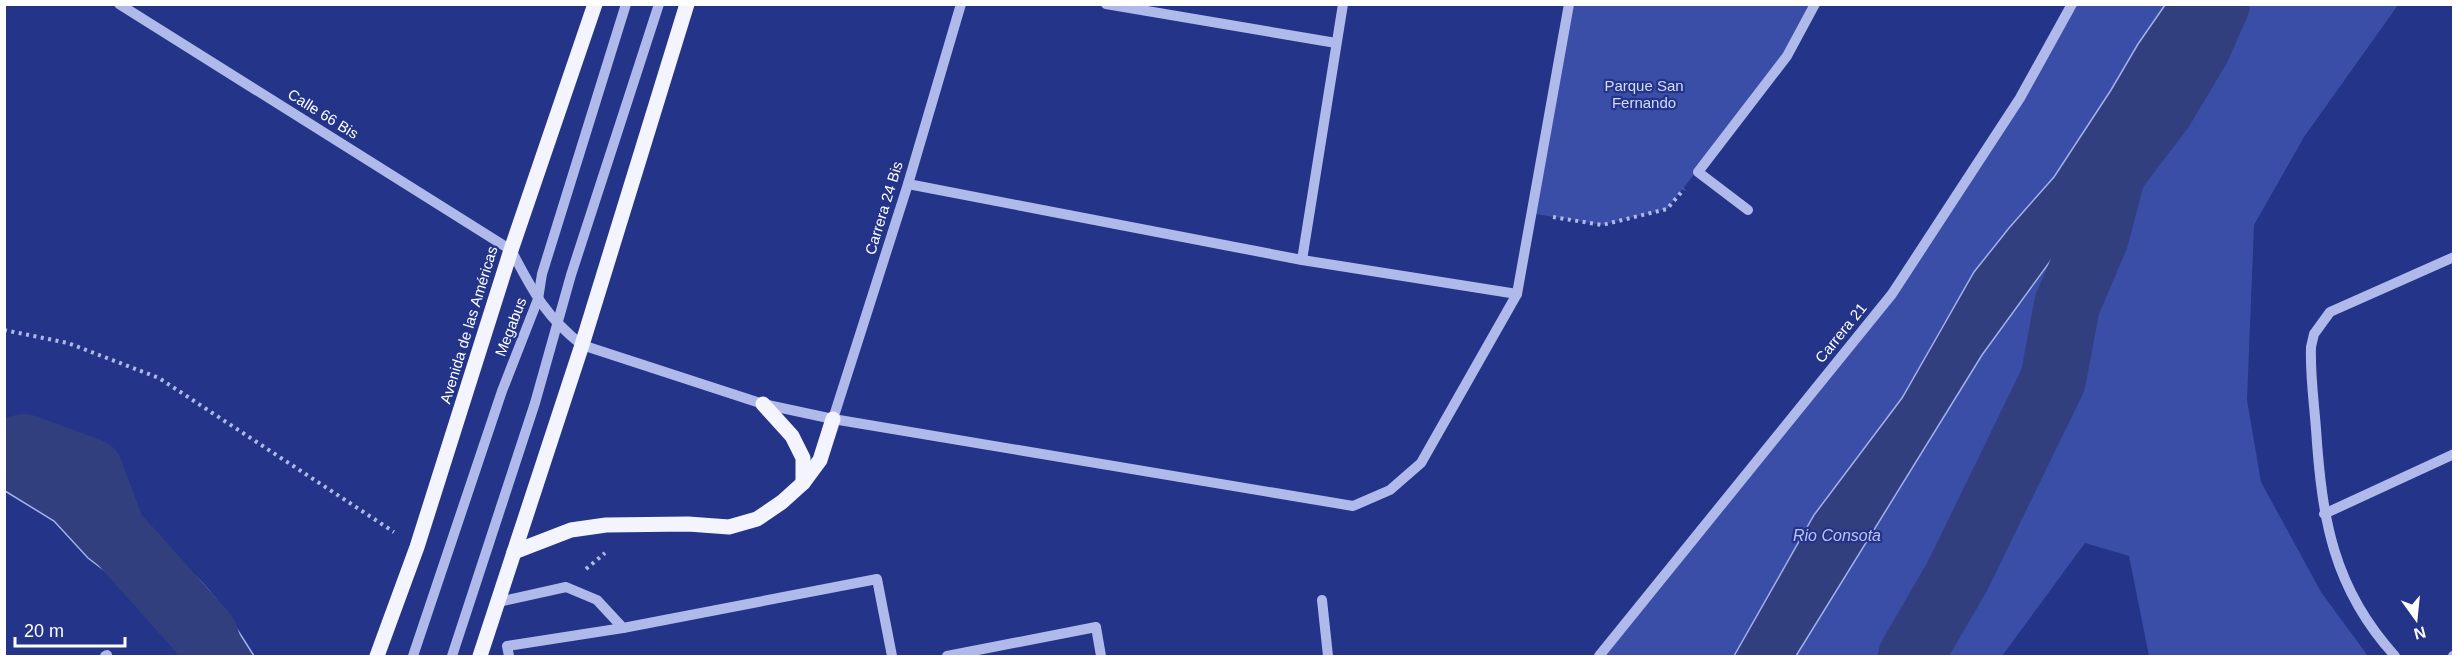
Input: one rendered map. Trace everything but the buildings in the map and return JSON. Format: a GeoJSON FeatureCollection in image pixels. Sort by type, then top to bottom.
{"type":"FeatureCollection","features":[{"type":"Feature","properties":{"kind":"main road","name":"Avenida de las Américas"},"geometry":{"type":"LineString","coordinates":[[377,657],[417,547],[511,250],[595,4]]}},
{"type":"Feature","properties":{"kind":"main road"},"geometry":{"type":"LineString","coordinates":[[480,657],[582,345],[687,4]]}},
{"type":"Feature","properties":{"kind":"main road"},"geometry":{"type":"LineString","coordinates":[[763,404],[792,436],[803,458],[803,483]]}},
{"type":"Feature","properties":{"kind":"main road"},"geometry":{"type":"LineString","coordinates":[[514,552],[571,530],[606,525],[688,524],[729,527],[757,519],[782,502],[803,483],[820,460],[833,419]]}},
{"type":"Feature","properties":{"kind":"street","name":"Calle 66 Bis"},"geometry":{"type":"LineString","coordinates":[[118,4],[511,250]]}},
{"type":"Feature","properties":{"kind":"street","name":"Megabus"},"geometry":{"type":"LineString","coordinates":[[413,657],[502,391],[537,299],[542,274],[626,4]]}},
{"type":"Feature","properties":{"kind":"street"},"geometry":{"type":"LineString","coordinates":[[452,657],[659,4]]}},
{"type":"Feature","properties":{"kind":"street","name":"Carrera 24 Bis"},"geometry":{"type":"LineString","coordinates":[[833,419],[908,184],[962,4]]}},
{"type":"Feature","properties":{"kind":"street"},"geometry":{"type":"LineString","coordinates":[[1106,4],[1336,43]]}},
{"type":"Feature","properties":{"kind":"street"},"geometry":{"type":"LineString","coordinates":[[1302,260],[1343,4]]}},
{"type":"Feature","properties":{"kind":"street"},"geometry":{"type":"LineString","coordinates":[[511,250],[537,299],[558,326],[582,345],[763,404],[833,419],[1353,506],[1390,490],[1421,463],[1516,294],[1569,4]]}},
{"type":"Feature","properties":{"kind":"street"},"geometry":{"type":"LineString","coordinates":[[1748,210],[1698,172],[1787,56],[1815,4]]}},
{"type":"Feature","properties":{"kind":"street","name":"Carrera 21"},"geometry":{"type":"LineString","coordinates":[[1599,657],[1892,294],[2020,98],[2072,4]]}},
{"type":"Feature","properties":{"kind":"street"},"geometry":{"type":"LineString","coordinates":[[908,184],[1302,260],[1516,294]]}},
{"type":"Feature","properties":{"kind":"street"},"geometry":{"type":"LineString","coordinates":[[2395,657],[2362,614],[2343,578],[2324,514],[2310,361],[2314,334],[2330,312],[2454,257]]}},
{"type":"Feature","properties":{"kind":"street"},"geometry":{"type":"LineString","coordinates":[[2324,514],[2454,454]]}},
{"type":"Feature","properties":{"kind":"street"},"geometry":{"type":"LineString","coordinates":[[509,657],[507,646],[623,628],[878,579],[892,657]]}},
{"type":"Feature","properties":{"kind":"street"},"geometry":{"type":"LineString","coordinates":[[498,602],[566,587],[597,600],[623,628]]}},
{"type":"Feature","properties":{"kind":"street"},"geometry":{"type":"LineString","coordinates":[[1322,600],[1328,657]]}},
{"type":"Feature","properties":{"kind":"street"},"geometry":{"type":"LineString","coordinates":[[947,657],[1096,627],[1101,657]]}},
{"type":"Feature","properties":{"kind":"path"},"geometry":{"type":"LineString","coordinates":[[1530,213],[1602,225],[1666,209],[1698,172]]}},
{"type":"Feature","properties":{"kind":"path"},"geometry":{"type":"LineString","coordinates":[[4,330],[68,343],[159,378],[417,547]]}},
{"type":"Feature","properties":{"kind":"path"},"geometry":{"type":"LineString","coordinates":[[566,587],[606,552],[606,525]]}},
{"type":"Feature","properties":{"kind":"green space","name":"Parque San Fernando"},"geometry":{"type":"Polygon","coordinates":[[[1569,5],[1815,5],[1787,56],[1667,209],[1602,225],[1530,213],[1569,5]]]}},
{"type":"Feature","properties":{"kind":"green space"},"geometry":{"type":"Polygon","coordinates":[[[2072,5],[2165,5],[2054,177],[2009,228],[1943,324],[1902,398],[1873,439],[1734,656],[1599,656],[1892,294],[2020,98],[2072,5]]]}},
{"type":"Feature","properties":{"kind":"green space"},"geometry":{"type":"Polygon","coordinates":[[[2227,5],[2398,5],[2304,137],[2254,225],[2247,400],[2261,482],[2321,592],[2368,656],[2149,656],[2129,556],[2085,543],[2002,656],[1796,656],[1982,355],[2161,109],[2198,47],[2227,5]]]}},
{"type":"Feature","properties":{"kind":"water","name":"Rio Consota"},"geometry":{"type":"Polygon","coordinates":[[[2165,5],[2227,5],[2198,47],[2161,109],[1982,355],[1796,656],[1734,656],[1814,515],[1902,398],[1974,272],[2054,177],[2165,5]]]}},
{"type":"Feature","properties":{"kind":"water"},"geometry":{"type":"Polygon","coordinates":[[[5,438],[43,459],[146,541],[191,572],[218,601],[254,656],[192,656],[181,639],[130,590],[88,558],[54,521],[5,491],[5,438]]]}},
{"type":"Feature","properties":{"kind":"waterway"},"geometry":{"type":"LineString","coordinates":[[1911,656],[1957,577],[2053,380],[2067,305],[2096,237],[2113,172],[2161,109],[2198,47],[2217,4]]}},
{"type":"Feature","properties":{"kind":"waterway"},"geometry":{"type":"LineString","coordinates":[[4,452],[24,447],[90,471],[113,532],[205,635],[212,656]]}}]}
